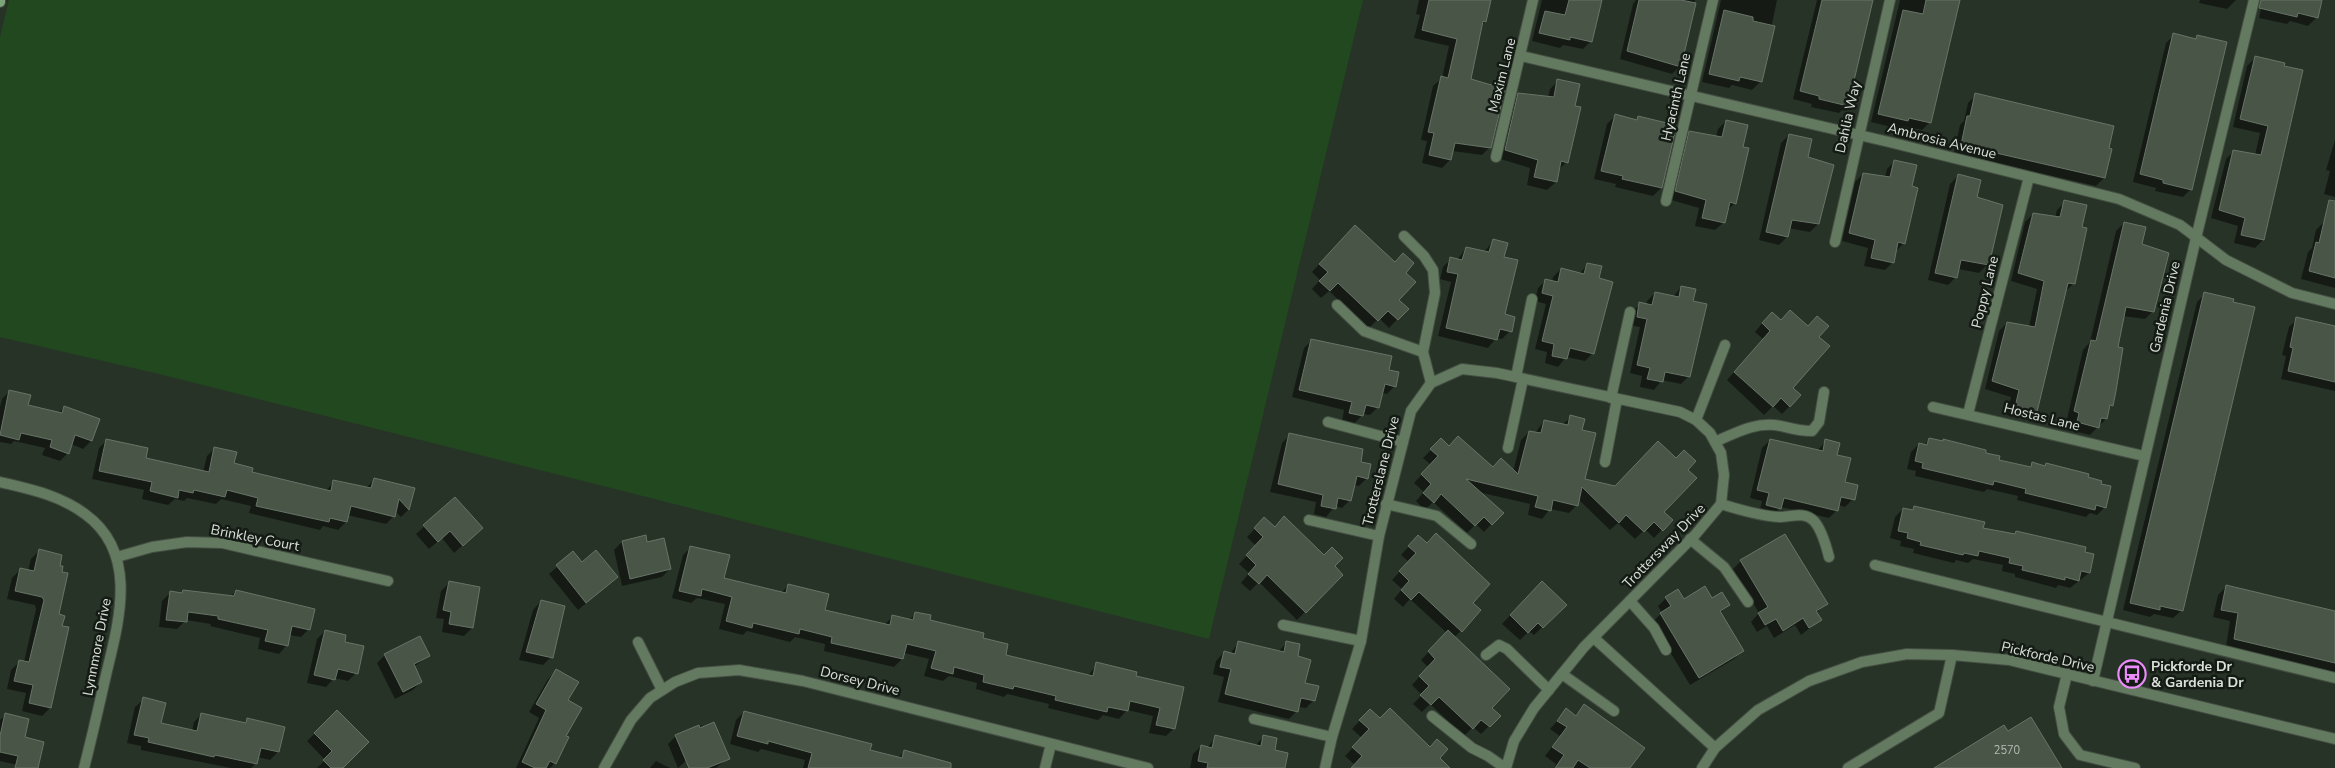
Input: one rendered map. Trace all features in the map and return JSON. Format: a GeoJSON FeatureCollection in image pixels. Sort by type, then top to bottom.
{"type":"FeatureCollection","features":[{"type":"Feature","properties":{"kind":"street","name":"Maxim Lane"},"geometry":{"type":"LineString","coordinates":[[1496,157],[1533,0]]}},
{"type":"Feature","properties":{"kind":"street","name":"Hyacinth Lane"},"geometry":{"type":"LineString","coordinates":[[1666,201],[1713,0]]}},
{"type":"Feature","properties":{"kind":"street","name":"Dahlia Way"},"geometry":{"type":"LineString","coordinates":[[1835,242],[1890,0]]}},
{"type":"Feature","properties":{"kind":"street","name":"Gardenia Drive"},"geometry":{"type":"LineString","coordinates":[[2093,681],[2144,456],[2254,0]]}},
{"type":"Feature","properties":{"kind":"street","name":"Ambrosia Avenue"},"geometry":{"type":"LineString","coordinates":[[1521,56],[1858,135],[2119,199],[2180,225],[2226,260],[2292,293],[2335,304]]}},
{"type":"Feature","properties":{"kind":"street","name":"Poppy Lane"},"geometry":{"type":"LineString","coordinates":[[1968,414],[2029,177]]}},
{"type":"Feature","properties":{"kind":"street"},"geometry":{"type":"LineString","coordinates":[[1404,236],[1424,256],[1433,270],[1435,293],[1423,352],[1431,383],[1462,369],[1519,378],[1680,412],[1696,420],[1725,345]]}},
{"type":"Feature","properties":{"kind":"street"},"geometry":{"type":"LineString","coordinates":[[1508,448],[1532,299]]}},
{"type":"Feature","properties":{"kind":"street"},"geometry":{"type":"LineString","coordinates":[[1337,305],[1364,331],[1423,352]]}},
{"type":"Feature","properties":{"kind":"street"},"geometry":{"type":"LineString","coordinates":[[1604,462],[1630,312]]}},
{"type":"Feature","properties":{"kind":"street","name":"Trotterslane Drive"},"geometry":{"type":"LineString","coordinates":[[1325,768],[1332,737],[1361,641],[1379,536],[1411,411],[1431,383]]}},
{"type":"Feature","properties":{"kind":"street"},"geometry":{"type":"LineString","coordinates":[[1715,442],[1741,429],[1756,425],[1781,426],[1797,432],[1812,430],[1819,422],[1824,392]]}},
{"type":"Feature","properties":{"kind":"street","name":"Hostas Lane"},"geometry":{"type":"LineString","coordinates":[[1932,407],[2144,456]]}},
{"type":"Feature","properties":{"kind":"street","name":"Trottersway Drive"},"geometry":{"type":"LineString","coordinates":[[1506,768],[1514,741],[1534,708],[1594,638],[1690,539],[1721,504],[1724,475],[1721,453],[1710,433],[1696,420]]}},
{"type":"Feature","properties":{"kind":"street"},"geometry":{"type":"LineString","coordinates":[[1328,422],[1403,442]]}},
{"type":"Feature","properties":{"kind":"street","name":"Lynnmore Drive"},"geometry":{"type":"LineString","coordinates":[[0,482],[40,491],[85,514],[104,532],[117,557],[121,574],[121,610],[84,768]]}},
{"type":"Feature","properties":{"kind":"street"},"geometry":{"type":"LineString","coordinates":[[1386,504],[1437,516],[1471,544]]}},
{"type":"Feature","properties":{"kind":"street"},"geometry":{"type":"LineString","coordinates":[[1721,504],[1760,514],[1781,517],[1803,515],[1813,520],[1824,538],[1829,557]]}},
{"type":"Feature","properties":{"kind":"street"},"geometry":{"type":"LineString","coordinates":[[1309,520],[1379,536]]}},
{"type":"Feature","properties":{"kind":"street"},"geometry":{"type":"LineString","coordinates":[[1690,539],[1724,567],[1748,602]]}},
{"type":"Feature","properties":{"kind":"street","name":"Brinkley Court"},"geometry":{"type":"LineString","coordinates":[[117,557],[152,547],[187,542],[222,543],[388,581]]}},
{"type":"Feature","properties":{"kind":"street"},"geometry":{"type":"LineString","coordinates":[[1875,565],[2335,678]]}},
{"type":"Feature","properties":{"kind":"street"},"geometry":{"type":"LineString","coordinates":[[1630,601],[1654,628],[1666,650]]}},
{"type":"Feature","properties":{"kind":"street"},"geometry":{"type":"LineString","coordinates":[[1283,625],[1361,641]]}},
{"type":"Feature","properties":{"kind":"street"},"geometry":{"type":"LineString","coordinates":[[1594,638],[1715,748]]}},
{"type":"Feature","properties":{"kind":"street"},"geometry":{"type":"LineString","coordinates":[[638,642],[662,690]]}},
{"type":"Feature","properties":{"kind":"street"},"geometry":{"type":"LineString","coordinates":[[1486,655],[1500,645],[1507,649],[1549,690]]}},
{"type":"Feature","properties":{"kind":"street","name":"Pickforde Drive"},"geometry":{"type":"LineString","coordinates":[[1702,768],[1715,748],[1758,710],[1809,681],[1862,662],[1907,654],[1952,655],[2009,660],[2335,739]]}},
{"type":"Feature","properties":{"kind":"street"},"geometry":{"type":"LineString","coordinates":[[1848,768],[1939,713],[1952,655]]}},
{"type":"Feature","properties":{"kind":"street","name":"Dorsey Drive"},"geometry":{"type":"LineString","coordinates":[[604,768],[631,720],[650,698],[662,690],[698,673],[739,670],[802,681],[1148,768]]}},
{"type":"Feature","properties":{"kind":"street"},"geometry":{"type":"LineString","coordinates":[[1562,674],[1614,710]]}},
{"type":"Feature","properties":{"kind":"street"},"geometry":{"type":"LineString","coordinates":[[2066,674],[2059,707],[2064,734],[2080,755],[2135,768]]}},
{"type":"Feature","properties":{"kind":"street"},"geometry":{"type":"LineString","coordinates":[[1432,716],[1472,748],[1506,768]]}},
{"type":"Feature","properties":{"kind":"street"},"geometry":{"type":"LineString","coordinates":[[1254,719],[1332,737]]}},
{"type":"Feature","properties":{"kind":"street"},"geometry":{"type":"LineString","coordinates":[[1045,768],[1051,744]]}},
{"type":"Feature","properties":{"kind":"green space"},"geometry":{"type":"Polygon","coordinates":[[[9,0],[1363,0],[1209,639],[159,374],[0,337],[0,37],[9,0]]]}},
{"type":"Feature","properties":{"kind":"building"},"geometry":{"type":"Polygon","coordinates":[[[1429,0],[1491,0],[1486,22],[1483,21],[1471,79],[1505,89],[1491,148],[1455,143],[1451,160],[1429,155],[1434,133],[1428,132],[1441,76],[1448,78],[1457,39],[1422,30],[1429,0]]]}},
{"type":"Feature","properties":{"kind":"building"},"geometry":{"type":"Polygon","coordinates":[[[1569,0],[1602,0],[1592,42],[1570,37],[1570,40],[1539,33],[1545,11],[1565,15],[1569,0]]]}},
{"type":"Feature","properties":{"kind":"building"},"geometry":{"type":"Polygon","coordinates":[[[1639,0],[1681,0],[1696,3],[1681,67],[1627,51],[1639,0]]]}},
{"type":"Feature","properties":{"kind":"building"},"geometry":{"type":"Polygon","coordinates":[[[1822,0],[1873,0],[1848,106],[1819,99],[1819,96],[1800,91],[1822,0]]]}},
{"type":"Feature","properties":{"kind":"building"},"geometry":{"type":"Polygon","coordinates":[[[1926,0],[1960,0],[1931,123],[1909,118],[1908,121],[1878,114],[1903,10],[1923,14],[1926,0]]]}},
{"type":"Feature","properties":{"kind":"building"},"geometry":{"type":"Polygon","coordinates":[[[2261,0],[2322,0],[2318,18],[2298,13],[2297,17],[2259,8],[2261,0]]]}},
{"type":"Feature","properties":{"kind":"building"},"geometry":{"type":"Polygon","coordinates":[[[1724,10],[1753,17],[1753,21],[1775,26],[1762,82],[1740,77],[1739,81],[1709,74],[1724,10]]]}},
{"type":"Feature","properties":{"kind":"building"},"geometry":{"type":"Polygon","coordinates":[[[2173,33],[2196,39],[2197,35],[2227,42],[2192,190],[2163,183],[2163,180],[2140,174],[2173,33]]]}},
{"type":"Feature","properties":{"kind":"building"},"geometry":{"type":"Polygon","coordinates":[[[2255,56],[2285,63],[2284,66],[2303,70],[2264,240],[2241,235],[2245,218],[2219,210],[2233,150],[2261,155],[2268,126],[2240,119],[2255,56]]]}},
{"type":"Feature","properties":{"kind":"building"},"geometry":{"type":"Polygon","coordinates":[[[1557,79],[1580,84],[1575,106],[1581,107],[1568,163],[1561,161],[1557,182],[1534,177],[1538,160],[1505,150],[1518,93],[1554,97],[1557,79]]]}},
{"type":"Feature","properties":{"kind":"building"},"geometry":{"type":"Polygon","coordinates":[[[1975,93],[2114,126],[2109,148],[2112,149],[2105,178],[1961,145],[1967,116],[1970,116],[1975,93]]]}},
{"type":"Feature","properties":{"kind":"building"},"geometry":{"type":"Polygon","coordinates":[[[1615,114],[1637,120],[1638,116],[1667,123],[1666,126],[1676,128],[1662,188],[1622,179],[1623,176],[1601,171],[1615,114]]]}},
{"type":"Feature","properties":{"kind":"building"},"geometry":{"type":"Polygon","coordinates":[[[1726,120],[1748,125],[1743,147],[1749,148],[1736,204],[1730,202],[1725,223],[1702,218],[1706,200],[1675,191],[1689,131],[1722,137],[1726,120]]]}},
{"type":"Feature","properties":{"kind":"building"},"geometry":{"type":"Polygon","coordinates":[[[1789,134],[1812,139],[1808,157],[1834,165],[1819,224],[1792,220],[1788,237],[1766,232],[1789,134]]]}},
{"type":"Feature","properties":{"kind":"building"},"geometry":{"type":"Polygon","coordinates":[[[1894,160],[1917,165],[1912,186],[1918,188],[1905,244],[1898,242],[1894,263],[1871,258],[1875,240],[1849,233],[1863,173],[1890,177],[1894,160]]]}},
{"type":"Feature","properties":{"kind":"building"},"geometry":{"type":"Polygon","coordinates":[[[1958,174],[1981,180],[1977,197],[2003,205],[1989,265],[1961,260],[1957,278],[1935,273],[1958,174]]]}},
{"type":"Feature","properties":{"kind":"building"},"geometry":{"type":"Polygon","coordinates":[[[2064,200],[2087,205],[2082,227],[2087,228],[2075,284],[2068,283],[2037,412],[2015,407],[2019,390],[1992,381],[2007,322],[2035,327],[2044,281],[2018,273],[2033,213],[2060,217],[2064,200]]]}},
{"type":"Feature","properties":{"kind":"building"},"geometry":{"type":"Polygon","coordinates":[[[2329,200],[2335,201],[2335,278],[2309,271],[2316,242],[2319,243],[2329,200]]]}},
{"type":"Feature","properties":{"kind":"building"},"geometry":{"type":"Polygon","coordinates":[[[2124,222],[2146,227],[2142,244],[2169,253],[2154,312],[2126,307],[2118,347],[2123,348],[2113,406],[2110,405],[2107,419],[2101,418],[2099,428],[2077,422],[2079,413],[2074,411],[2091,340],[2096,341],[2124,222]]]}},
{"type":"Feature","properties":{"kind":"building"},"geometry":{"type":"Polygon","coordinates":[[[1355,225],[1395,262],[1403,253],[1414,263],[1406,273],[1416,282],[1399,300],[1409,309],[1398,320],[1388,311],[1378,321],[1338,283],[1330,291],[1319,281],[1328,272],[1319,264],[1355,225]]]}},
{"type":"Feature","properties":{"kind":"building"},"geometry":{"type":"Polygon","coordinates":[[[1493,239],[1508,243],[1504,257],[1518,260],[1505,314],[1515,317],[1512,332],[1500,329],[1497,340],[1446,328],[1458,274],[1447,272],[1450,257],[1462,260],[1466,247],[1489,252],[1493,239]]]}},
{"type":"Feature","properties":{"kind":"building"},"geometry":{"type":"Polygon","coordinates":[[[1587,263],[1602,266],[1599,278],[1613,282],[1594,354],[1570,348],[1567,359],[1552,356],[1554,344],[1542,341],[1553,296],[1542,293],[1545,279],[1558,282],[1561,268],[1584,274],[1587,263]]]}},
{"type":"Feature","properties":{"kind":"building"},"geometry":{"type":"Polygon","coordinates":[[[1681,286],[1696,289],[1693,301],[1707,304],[1690,377],[1665,372],[1663,382],[1647,379],[1650,368],[1637,365],[1647,319],[1637,317],[1639,302],[1652,305],[1655,292],[1679,297],[1681,286]]]}},
{"type":"Feature","properties":{"kind":"building"},"geometry":{"type":"Polygon","coordinates":[[[2204,292],[2234,299],[2233,302],[2255,307],[2183,611],[2160,606],[2160,610],[2130,603],[2204,292]]]}},
{"type":"Feature","properties":{"kind":"building"},"geometry":{"type":"Polygon","coordinates":[[[1790,310],[1808,326],[1817,316],[1829,326],[1819,337],[1830,346],[1793,388],[1801,395],[1790,407],[1781,398],[1773,407],[1734,372],[1770,331],[1762,323],[1772,312],[1781,320],[1790,310]]]}},
{"type":"Feature","properties":{"kind":"building"},"geometry":{"type":"Polygon","coordinates":[[[2296,317],[2335,326],[2335,382],[2288,371],[2293,348],[2290,347],[2296,317]]]}},
{"type":"Feature","properties":{"kind":"building"},"geometry":{"type":"Polygon","coordinates":[[[1311,339],[1392,356],[1389,370],[1399,372],[1396,387],[1385,384],[1379,408],[1366,405],[1363,416],[1349,413],[1352,402],[1299,390],[1311,339]]]}},
{"type":"Feature","properties":{"kind":"building"},"geometry":{"type":"Polygon","coordinates":[[[9,390],[31,395],[28,405],[62,413],[64,406],[100,419],[92,441],[75,435],[69,454],[50,447],[52,440],[21,433],[19,440],[0,435],[9,390]]]}},
{"type":"Feature","properties":{"kind":"building"},"geometry":{"type":"Polygon","coordinates":[[[1570,415],[1585,419],[1582,430],[1596,433],[1585,479],[1615,486],[1658,441],[1676,458],[1684,450],[1696,461],[1688,470],[1697,478],[1664,512],[1673,520],[1663,531],[1654,522],[1644,532],[1626,515],[1619,523],[1582,487],[1578,506],[1553,500],[1551,511],[1535,507],[1538,496],[1466,479],[1504,513],[1492,525],[1484,517],[1475,526],[1441,494],[1434,503],[1423,493],[1431,484],[1421,474],[1438,456],[1430,449],[1441,438],[1449,446],[1458,436],[1493,467],[1501,458],[1518,474],[1529,431],[1541,433],[1544,420],[1568,425],[1570,415]]]}},
{"type":"Feature","properties":{"kind":"building"},"geometry":{"type":"Polygon","coordinates":[[[1289,433],[1363,449],[1361,462],[1371,464],[1368,479],[1357,476],[1351,501],[1338,498],[1336,509],[1321,506],[1323,495],[1278,484],[1289,433]]]}},
{"type":"Feature","properties":{"kind":"building"},"geometry":{"type":"Polygon","coordinates":[[[1929,438],[1943,441],[1943,439],[1986,450],[1986,453],[2000,456],[1999,460],[2031,467],[2032,462],[2045,466],[2046,463],[2089,474],[2088,477],[2102,481],[2101,484],[2111,486],[2106,508],[2096,505],[2095,510],[2025,493],[2026,489],[1994,481],[1993,485],[1922,468],[1923,463],[1915,461],[1919,443],[1927,445],[1929,438]]]}},
{"type":"Feature","properties":{"kind":"building"},"geometry":{"type":"Polygon","coordinates":[[[106,439],[148,448],[146,458],[209,472],[214,447],[237,452],[234,463],[253,468],[252,472],[331,491],[333,480],[371,488],[374,478],[415,488],[409,510],[399,499],[395,517],[351,506],[347,522],[330,518],[329,522],[256,506],[258,498],[227,490],[225,497],[194,490],[193,493],[179,490],[178,498],[150,491],[152,482],[99,471],[106,439]]]}},
{"type":"Feature","properties":{"kind":"building"},"geometry":{"type":"Polygon","coordinates":[[[1770,439],[1823,451],[1825,439],[1840,443],[1837,455],[1851,458],[1845,482],[1858,485],[1855,500],[1841,497],[1838,511],[1784,498],[1781,509],[1766,505],[1769,493],[1757,490],[1770,439]]]}},
{"type":"Feature","properties":{"kind":"building"},"geometry":{"type":"Polygon","coordinates":[[[455,497],[483,528],[463,546],[450,531],[438,542],[423,525],[455,497]]]}},
{"type":"Feature","properties":{"kind":"building"},"geometry":{"type":"Polygon","coordinates":[[[1914,506],[1985,522],[1983,528],[2015,534],[2016,531],[2086,547],[2085,552],[2094,554],[2090,573],[2081,571],[2079,581],[2065,577],[2065,580],[2022,570],[2023,566],[2009,563],[2010,558],[1979,551],[1978,556],[1964,553],[1963,555],[1920,545],[1921,542],[1907,538],[1908,533],[1898,531],[1903,508],[1913,510],[1914,506]]]}},
{"type":"Feature","properties":{"kind":"building"},"geometry":{"type":"Polygon","coordinates":[[[1284,516],[1324,555],[1332,547],[1343,558],[1335,566],[1343,575],[1306,613],[1267,575],[1259,584],[1248,574],[1256,565],[1246,555],[1263,537],[1254,528],[1264,517],[1275,527],[1284,516]]]}},
{"type":"Feature","properties":{"kind":"building"},"geometry":{"type":"Polygon","coordinates":[[[1436,533],[1490,584],[1473,603],[1481,610],[1462,632],[1419,592],[1411,600],[1401,590],[1409,581],[1399,571],[1416,553],[1408,546],[1418,535],[1427,543],[1436,533]]]}},
{"type":"Feature","properties":{"kind":"building"},"geometry":{"type":"Polygon","coordinates":[[[1785,534],[1828,604],[1816,611],[1822,620],[1809,628],[1803,618],[1783,631],[1776,619],[1765,625],[1758,613],[1768,607],[1740,560],[1785,534]]]}},
{"type":"Feature","properties":{"kind":"building"},"geometry":{"type":"Polygon","coordinates":[[[646,535],[647,542],[664,538],[671,569],[630,579],[622,541],[646,535]]]}},
{"type":"Feature","properties":{"kind":"building"},"geometry":{"type":"Polygon","coordinates":[[[690,546],[730,555],[724,578],[786,593],[788,584],[829,594],[825,610],[890,625],[892,615],[913,620],[915,612],[931,615],[930,620],[984,633],[983,638],[1008,644],[1006,655],[1093,676],[1096,662],[1137,672],[1136,676],[1184,687],[1175,729],[1156,725],[1160,708],[1130,701],[1128,711],[1108,707],[1107,712],[1055,700],[1056,696],[1014,686],[1013,689],[983,682],[984,675],[954,667],[953,674],[931,668],[936,651],[907,644],[903,659],[831,643],[832,637],[800,629],[799,634],[753,623],[752,628],[726,621],[732,597],[702,589],[701,596],[679,591],[690,546]]]}},
{"type":"Feature","properties":{"kind":"building"},"geometry":{"type":"Polygon","coordinates":[[[39,549],[62,555],[60,566],[63,566],[62,572],[68,573],[59,614],[65,616],[62,626],[69,627],[51,708],[29,703],[33,685],[14,681],[19,660],[29,662],[44,600],[42,597],[15,591],[20,568],[34,571],[39,549]]]}},
{"type":"Feature","properties":{"kind":"building"},"geometry":{"type":"Polygon","coordinates":[[[596,550],[618,577],[586,603],[556,565],[573,551],[582,562],[596,550]]]}},
{"type":"Feature","properties":{"kind":"building"},"geometry":{"type":"Polygon","coordinates":[[[449,581],[480,587],[473,628],[449,624],[451,612],[443,610],[449,581]]]}},
{"type":"Feature","properties":{"kind":"building"},"geometry":{"type":"Polygon","coordinates":[[[1542,581],[1567,605],[1543,628],[1538,623],[1528,633],[1510,615],[1542,581]]]}},
{"type":"Feature","properties":{"kind":"building"},"geometry":{"type":"Polygon","coordinates":[[[2226,585],[2335,611],[2335,663],[2234,639],[2238,613],[2221,610],[2226,585]]]}},
{"type":"Feature","properties":{"kind":"building"},"geometry":{"type":"Polygon","coordinates":[[[1705,586],[1712,598],[1722,592],[1730,605],[1720,611],[1744,651],[1699,678],[1660,613],[1671,606],[1665,597],[1678,589],[1684,599],[1705,586]]]}},
{"type":"Feature","properties":{"kind":"building"},"geometry":{"type":"Polygon","coordinates":[[[183,590],[234,596],[236,590],[315,609],[310,630],[292,626],[288,646],[265,641],[268,630],[218,619],[218,616],[188,612],[187,622],[166,620],[170,591],[182,593],[183,590]]]}},
{"type":"Feature","properties":{"kind":"building"},"geometry":{"type":"Polygon","coordinates":[[[541,600],[565,606],[553,658],[526,652],[541,600]]]}},
{"type":"Feature","properties":{"kind":"building"},"geometry":{"type":"Polygon","coordinates":[[[325,630],[346,635],[345,642],[364,646],[358,674],[338,669],[335,680],[314,675],[325,630]]]}},
{"type":"Feature","properties":{"kind":"building"},"geometry":{"type":"Polygon","coordinates":[[[1448,630],[1510,689],[1492,708],[1501,716],[1490,727],[1481,720],[1473,729],[1439,697],[1431,705],[1420,695],[1429,686],[1419,676],[1435,659],[1428,651],[1448,630]]]}},
{"type":"Feature","properties":{"kind":"building"},"geometry":{"type":"Polygon","coordinates":[[[420,636],[430,656],[414,664],[422,682],[403,692],[384,654],[420,636]]]}},
{"type":"Feature","properties":{"kind":"building"},"geometry":{"type":"Polygon","coordinates":[[[1238,641],[1284,652],[1286,641],[1300,644],[1298,656],[1311,660],[1305,683],[1319,686],[1315,701],[1301,698],[1298,712],[1225,694],[1231,669],[1220,667],[1224,651],[1235,654],[1238,641]]]}},
{"type":"Feature","properties":{"kind":"building"},"geometry":{"type":"Polygon","coordinates":[[[556,669],[579,682],[568,700],[582,708],[566,736],[569,737],[556,764],[550,761],[546,768],[535,768],[522,762],[546,710],[536,704],[556,669]]]}},
{"type":"Feature","properties":{"kind":"building"},"geometry":{"type":"Polygon","coordinates":[[[143,697],[166,703],[161,723],[197,731],[201,713],[246,723],[247,718],[285,727],[279,752],[261,748],[257,764],[215,755],[214,757],[148,742],[149,738],[134,735],[143,697]]]}},
{"type":"Feature","properties":{"kind":"building"},"geometry":{"type":"Polygon","coordinates":[[[1584,704],[1645,748],[1630,768],[1590,768],[1578,760],[1573,768],[1555,768],[1564,755],[1552,747],[1567,727],[1557,721],[1566,708],[1576,716],[1584,704]]]}},
{"type":"Feature","properties":{"kind":"building"},"geometry":{"type":"Polygon","coordinates":[[[1390,708],[1430,747],[1437,739],[1448,749],[1440,758],[1450,768],[1351,768],[1362,756],[1352,747],[1369,729],[1359,720],[1370,709],[1380,718],[1390,708]]]}},
{"type":"Feature","properties":{"kind":"building"},"geometry":{"type":"Polygon","coordinates":[[[337,710],[369,742],[343,768],[331,768],[323,760],[332,751],[314,733],[337,710]]]}},
{"type":"Feature","properties":{"kind":"building"},"geometry":{"type":"Polygon","coordinates":[[[744,711],[872,744],[870,750],[902,758],[904,750],[951,763],[951,768],[808,768],[812,753],[768,741],[768,744],[737,736],[744,711]]]}},
{"type":"Feature","properties":{"kind":"building"},"geometry":{"type":"Polygon","coordinates":[[[5,713],[29,719],[25,737],[44,742],[38,768],[15,768],[18,756],[0,752],[0,736],[5,713]]]}},
{"type":"Feature","properties":{"kind":"building"},"geometry":{"type":"Polygon","coordinates":[[[2031,717],[2062,768],[1934,768],[2004,725],[2008,731],[2031,717]]]}},
{"type":"Feature","properties":{"kind":"building"},"geometry":{"type":"Polygon","coordinates":[[[714,722],[730,759],[707,768],[689,768],[675,735],[699,725],[700,728],[714,722]]]}},
{"type":"Feature","properties":{"kind":"building"},"geometry":{"type":"Polygon","coordinates":[[[1215,735],[1261,746],[1263,735],[1277,738],[1275,750],[1288,753],[1285,768],[1207,768],[1208,763],[1198,761],[1201,745],[1212,748],[1215,735]]]}},
{"type":"Feature","properties":{"kind":"place","name":"Pickforde Dr & Gardenia Dr"},"geometry":{"type":"Point","coordinates":[2132,674]}}]}
